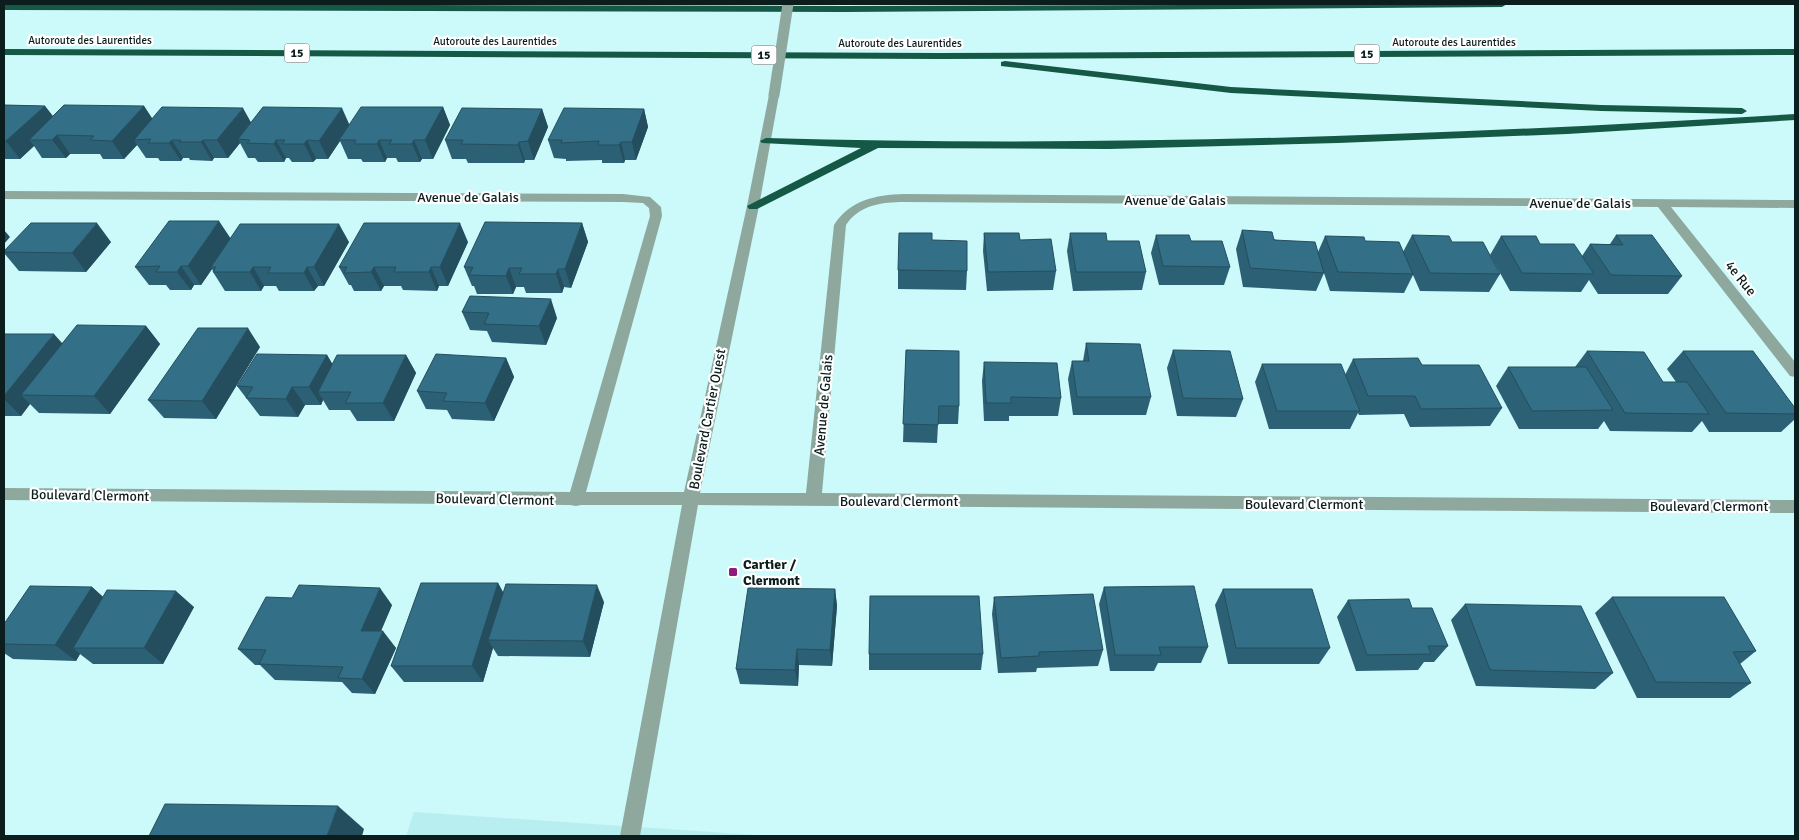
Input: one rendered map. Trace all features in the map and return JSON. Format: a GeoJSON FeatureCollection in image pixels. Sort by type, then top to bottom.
{"type":"FeatureCollection","features":[{"type":"Feature","properties":{"kind":"highway"},"geometry":{"type":"LineString","coordinates":[[844,9],[953,4]]}},
{"type":"Feature","properties":{"kind":"highway"},"geometry":{"type":"LineString","coordinates":[[4,7],[844,9],[1502,4]]}},
{"type":"Feature","properties":{"kind":"highway","name":"Autoroute des Laurentides"},"geometry":{"type":"LineString","coordinates":[[4,52],[939,56],[1795,52]]}},
{"type":"Feature","properties":{"kind":"highway"},"geometry":{"type":"LineString","coordinates":[[939,56],[1231,90],[1601,108],[1795,113]]}},
{"type":"Feature","properties":{"kind":"highway"},"geometry":{"type":"LineString","coordinates":[[766,141],[876,145],[1136,145],[1583,130],[1795,117]]}},
{"type":"Feature","properties":{"kind":"highway"},"geometry":{"type":"LineString","coordinates":[[754,206],[876,145]]}},
{"type":"Feature","properties":{"kind":"street","name":"Boulevard Cartier Ouest"},"geometry":{"type":"LineString","coordinates":[[630,836],[691,500],[729,310],[754,206],[788,4]]}},
{"type":"Feature","properties":{"kind":"street","name":"Avenue de Galais"},"geometry":{"type":"LineString","coordinates":[[4,195],[623,198],[646,200],[655,207],[656,216],[576,500]]}},
{"type":"Feature","properties":{"kind":"street","name":"Avenue de Galais"},"geometry":{"type":"LineString","coordinates":[[814,500],[840,225],[847,215],[871,201],[904,198],[1795,204]]}},
{"type":"Feature","properties":{"kind":"street","name":"4e Rue"},"geometry":{"type":"LineString","coordinates":[[1661,203],[1795,372]]}},
{"type":"Feature","properties":{"kind":"street","name":"Boulevard Clermont"},"geometry":{"type":"LineString","coordinates":[[4,494],[576,500],[1795,507]]}},
{"type":"Feature","properties":{"kind":"shaded area"},"geometry":{"type":"Polygon","coordinates":[[[414,812],[772,836],[406,836],[414,812]]]}},
{"type":"Feature","properties":{"kind":"building"},"geometry":{"type":"Polygon","coordinates":[[[4,105],[45,106],[4,141],[4,105]]]}},
{"type":"Feature","properties":{"kind":"building"},"geometry":{"type":"Polygon","coordinates":[[[64,105],[144,106],[112,141],[90,140],[94,136],[57,135],[52,140],[29,140],[64,105]]]}},
{"type":"Feature","properties":{"kind":"building"},"geometry":{"type":"Polygon","coordinates":[[[162,107],[243,108],[217,140],[179,142],[181,140],[172,140],[169,143],[148,143],[151,139],[134,140],[162,107]]]}},
{"type":"Feature","properties":{"kind":"building"},"geometry":{"type":"Polygon","coordinates":[[[263,107],[342,108],[319,141],[307,140],[304,144],[282,144],[285,140],[276,140],[274,144],[247,143],[250,140],[238,139],[263,107]]]}},
{"type":"Feature","properties":{"kind":"building"},"geometry":{"type":"Polygon","coordinates":[[[361,107],[443,107],[425,140],[414,140],[412,144],[389,144],[392,140],[379,140],[377,144],[354,144],[356,140],[339,140],[361,107]]]}},
{"type":"Feature","properties":{"kind":"building"},"geometry":{"type":"Polygon","coordinates":[[[462,108],[542,109],[528,141],[519,142],[518,145],[461,144],[463,140],[445,140],[462,108]]]}},
{"type":"Feature","properties":{"kind":"building"},"geometry":{"type":"Polygon","coordinates":[[[564,108],[644,109],[632,142],[621,142],[619,145],[598,145],[599,141],[561,143],[562,140],[548,140],[564,108]]]}},
{"type":"Feature","properties":{"kind":"building"},"geometry":{"type":"Polygon","coordinates":[[[169,221],[219,221],[188,266],[181,266],[177,272],[156,272],[160,266],[135,267],[169,221]]]}},
{"type":"Feature","properties":{"kind":"building"},"geometry":{"type":"Polygon","coordinates":[[[485,222],[582,223],[565,269],[558,269],[556,274],[519,274],[522,268],[509,268],[506,276],[469,275],[473,267],[464,267],[485,222]]]}},
{"type":"Feature","properties":{"kind":"building"},"geometry":{"type":"Polygon","coordinates":[[[31,223],[97,223],[72,253],[4,252],[31,223]]]}},
{"type":"Feature","properties":{"kind":"building"},"geometry":{"type":"Polygon","coordinates":[[[364,223],[460,223],[440,267],[431,267],[429,272],[394,272],[396,267],[374,267],[371,272],[344,273],[347,267],[339,267],[364,223]]]}},
{"type":"Feature","properties":{"kind":"building"},"geometry":{"type":"Polygon","coordinates":[[[240,224],[339,224],[314,267],[307,267],[304,273],[268,273],[271,267],[253,267],[250,272],[213,272],[216,267],[211,267],[240,224]]]}},
{"type":"Feature","properties":{"kind":"building"},"geometry":{"type":"Polygon","coordinates":[[[1242,230],[1272,232],[1274,240],[1315,242],[1324,273],[1250,268],[1242,230]]]}},
{"type":"Feature","properties":{"kind":"building"},"geometry":{"type":"Polygon","coordinates":[[[899,233],[932,233],[932,240],[967,241],[967,271],[898,270],[899,233]]]}},
{"type":"Feature","properties":{"kind":"building"},"geometry":{"type":"Polygon","coordinates":[[[984,233],[1019,233],[1020,240],[1051,239],[1056,271],[988,272],[984,233]]]}},
{"type":"Feature","properties":{"kind":"building"},"geometry":{"type":"Polygon","coordinates":[[[1070,233],[1106,233],[1107,241],[1139,241],[1146,272],[1076,272],[1070,233]]]}},
{"type":"Feature","properties":{"kind":"building"},"geometry":{"type":"Polygon","coordinates":[[[1156,235],[1189,235],[1191,241],[1222,241],[1230,267],[1163,266],[1156,235]]]}},
{"type":"Feature","properties":{"kind":"building"},"geometry":{"type":"Polygon","coordinates":[[[1412,235],[1449,236],[1452,242],[1483,242],[1500,274],[1430,273],[1412,235]]]}},
{"type":"Feature","properties":{"kind":"building"},"geometry":{"type":"Polygon","coordinates":[[[1616,235],[1652,235],[1682,276],[1611,275],[1590,244],[1623,245],[1616,235]]]}},
{"type":"Feature","properties":{"kind":"building"},"geometry":{"type":"Polygon","coordinates":[[[1325,236],[1364,237],[1365,241],[1399,242],[1413,274],[1338,272],[1325,236]]]}},
{"type":"Feature","properties":{"kind":"building"},"geometry":{"type":"Polygon","coordinates":[[[1501,236],[1536,236],[1540,244],[1574,244],[1594,274],[1522,273],[1501,236]]]}},
{"type":"Feature","properties":{"kind":"building"},"geometry":{"type":"Polygon","coordinates":[[[470,296],[551,299],[539,326],[484,324],[489,313],[462,312],[470,296]]]}},
{"type":"Feature","properties":{"kind":"building"},"geometry":{"type":"Polygon","coordinates":[[[77,325],[146,326],[94,396],[21,395],[77,325]]]}},
{"type":"Feature","properties":{"kind":"building"},"geometry":{"type":"Polygon","coordinates":[[[198,328],[248,328],[202,401],[148,400],[198,328]]]}},
{"type":"Feature","properties":{"kind":"building"},"geometry":{"type":"Polygon","coordinates":[[[4,334],[54,334],[4,396],[4,334]]]}},
{"type":"Feature","properties":{"kind":"building"},"geometry":{"type":"Polygon","coordinates":[[[1086,343],[1140,344],[1151,397],[1077,397],[1072,361],[1089,361],[1086,343]]]}},
{"type":"Feature","properties":{"kind":"building"},"geometry":{"type":"Polygon","coordinates":[[[906,350],[959,351],[959,406],[939,406],[938,425],[903,424],[906,350]]]}},
{"type":"Feature","properties":{"kind":"building"},"geometry":{"type":"Polygon","coordinates":[[[1173,350],[1230,351],[1243,399],[1183,398],[1173,350]]]}},
{"type":"Feature","properties":{"kind":"building"},"geometry":{"type":"Polygon","coordinates":[[[1587,351],[1644,352],[1663,382],[1687,382],[1709,414],[1625,413],[1587,351]]]}},
{"type":"Feature","properties":{"kind":"building"},"geometry":{"type":"Polygon","coordinates":[[[1683,351],[1753,351],[1795,408],[1795,414],[1726,413],[1683,351]]]}},
{"type":"Feature","properties":{"kind":"building"},"geometry":{"type":"Polygon","coordinates":[[[257,354],[327,355],[309,387],[292,387],[286,399],[246,398],[253,387],[237,386],[257,354]]]}},
{"type":"Feature","properties":{"kind":"building"},"geometry":{"type":"Polygon","coordinates":[[[436,354],[506,358],[485,403],[443,401],[447,393],[417,391],[436,354]]]}},
{"type":"Feature","properties":{"kind":"building"},"geometry":{"type":"Polygon","coordinates":[[[337,355],[406,355],[383,403],[345,403],[351,392],[318,392],[337,355]]]}},
{"type":"Feature","properties":{"kind":"building"},"geometry":{"type":"Polygon","coordinates":[[[1418,358],[1422,365],[1479,365],[1502,408],[1421,409],[1415,396],[1368,396],[1353,359],[1418,358]]]}},
{"type":"Feature","properties":{"kind":"building"},"geometry":{"type":"Polygon","coordinates":[[[984,362],[1057,363],[1061,398],[1011,397],[1011,403],[986,403],[984,362]]]}},
{"type":"Feature","properties":{"kind":"building"},"geometry":{"type":"Polygon","coordinates":[[[1262,364],[1341,364],[1360,411],[1277,411],[1262,364]]]}},
{"type":"Feature","properties":{"kind":"building"},"geometry":{"type":"Polygon","coordinates":[[[1508,367],[1586,367],[1613,410],[1532,411],[1508,367]]]}},
{"type":"Feature","properties":{"kind":"building"},"geometry":{"type":"Polygon","coordinates":[[[421,583],[498,583],[472,666],[391,666],[421,583]]]}},
{"type":"Feature","properties":{"kind":"building"},"geometry":{"type":"Polygon","coordinates":[[[506,584],[597,585],[583,641],[488,640],[506,584]]]}},
{"type":"Feature","properties":{"kind":"building"},"geometry":{"type":"Polygon","coordinates":[[[299,585],[380,588],[361,631],[383,631],[362,679],[338,678],[343,667],[259,664],[266,650],[238,649],[266,597],[292,598],[299,585]]]}},
{"type":"Feature","properties":{"kind":"building"},"geometry":{"type":"Polygon","coordinates":[[[30,586],[92,587],[55,645],[4,644],[4,624],[30,586]]]}},
{"type":"Feature","properties":{"kind":"building"},"geometry":{"type":"Polygon","coordinates":[[[1194,586],[1208,647],[1159,647],[1161,655],[1115,655],[1104,587],[1194,586]]]}},
{"type":"Feature","properties":{"kind":"building"},"geometry":{"type":"Polygon","coordinates":[[[748,588],[835,589],[830,650],[797,649],[795,670],[736,669],[748,588]]]}},
{"type":"Feature","properties":{"kind":"building"},"geometry":{"type":"Polygon","coordinates":[[[1223,589],[1312,589],[1330,648],[1236,648],[1223,589]]]}},
{"type":"Feature","properties":{"kind":"building"},"geometry":{"type":"Polygon","coordinates":[[[107,590],[176,591],[144,648],[73,648],[107,590]]]}},
{"type":"Feature","properties":{"kind":"building"},"geometry":{"type":"Polygon","coordinates":[[[1093,594],[1103,650],[1039,652],[1039,656],[1001,658],[994,597],[1093,594]]]}},
{"type":"Feature","properties":{"kind":"building"},"geometry":{"type":"Polygon","coordinates":[[[870,596],[979,596],[983,654],[869,654],[870,596]]]}},
{"type":"Feature","properties":{"kind":"building"},"geometry":{"type":"Polygon","coordinates":[[[1612,597],[1724,597],[1756,651],[1733,652],[1751,683],[1656,682],[1612,597]]]}},
{"type":"Feature","properties":{"kind":"building"},"geometry":{"type":"Polygon","coordinates":[[[1409,599],[1412,608],[1432,608],[1448,646],[1428,646],[1431,654],[1367,655],[1348,600],[1409,599]]]}},
{"type":"Feature","properties":{"kind":"building"},"geometry":{"type":"Polygon","coordinates":[[[1465,604],[1581,606],[1613,673],[1490,670],[1465,604]]]}},
{"type":"Feature","properties":{"kind":"building"},"geometry":{"type":"Polygon","coordinates":[[[165,804],[338,806],[327,836],[149,836],[165,804]]]}},
{"type":"Feature","properties":{"kind":"place","name":"Cartier / Clermont"},"geometry":{"type":"Point","coordinates":[733,572]}}]}
